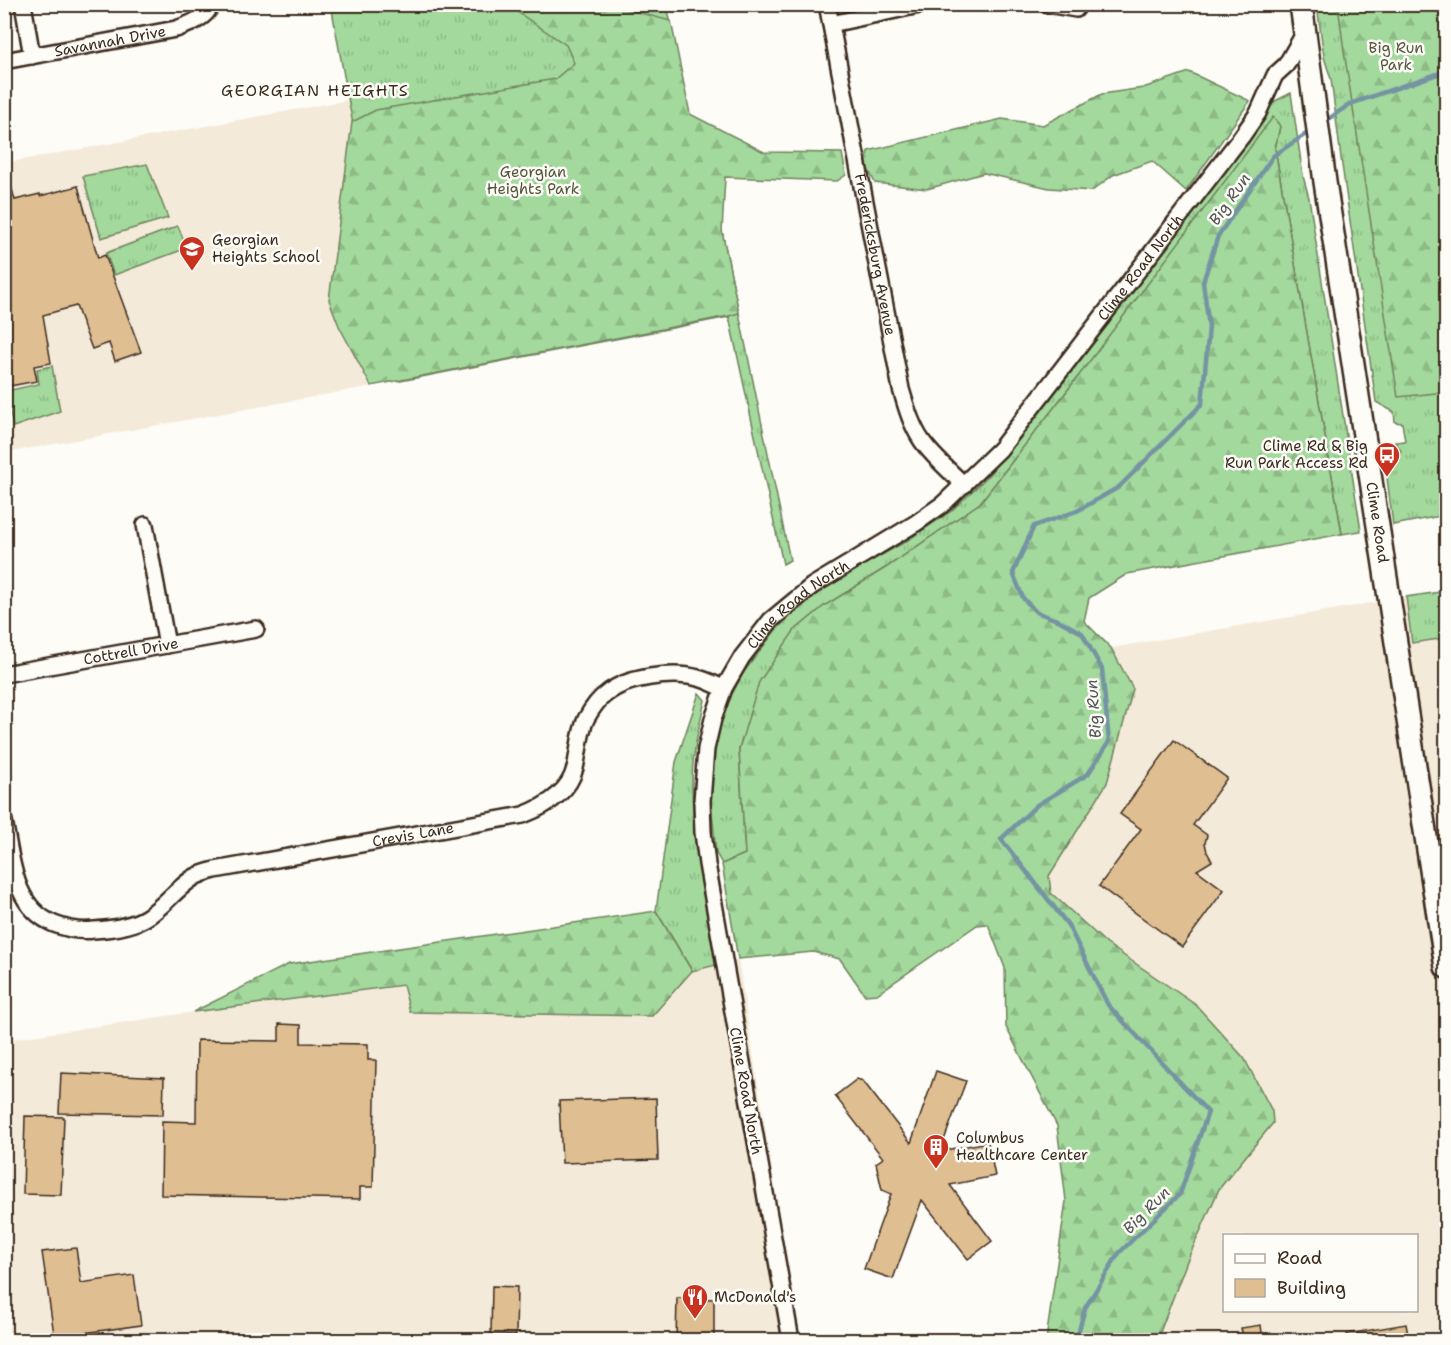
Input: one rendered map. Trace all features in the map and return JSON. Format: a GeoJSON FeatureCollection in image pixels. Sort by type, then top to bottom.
{"type":"FeatureCollection","features":[{"type":"Feature","properties":{"kind":"main road","name":"Clime Road"},"geometry":{"type":"LineString","coordinates":[[1301,4],[1325,182],[1446,967]]}},
{"type":"Feature","properties":{"kind":"street"},"geometry":{"type":"LineString","coordinates":[[23,4],[32,56]]}},
{"type":"Feature","properties":{"kind":"street","name":"Fredericksburg Avenue"},"geometry":{"type":"LineString","coordinates":[[827,4],[901,388],[908,412],[921,439],[964,485]]}},
{"type":"Feature","properties":{"kind":"street"},"geometry":{"type":"LineString","coordinates":[[831,24],[924,4]]}},
{"type":"Feature","properties":{"kind":"street"},"geometry":{"type":"LineString","coordinates":[[1047,4],[1076,9]]}},
{"type":"Feature","properties":{"kind":"street","name":"Savannah Drive"},"geometry":{"type":"LineString","coordinates":[[4,61],[176,29],[195,22],[211,7]]}},
{"type":"Feature","properties":{"kind":"street","name":"Clime Road North"},"geometry":{"type":"LineString","coordinates":[[790,1341],[703,832],[702,801],[706,749],[724,688],[742,657],[771,620],[829,575],[916,524],[943,504],[1000,449],[1242,136],[1258,113],[1275,75],[1286,64],[1305,32]]}},
{"type":"Feature","properties":{"kind":"street"},"geometry":{"type":"LineString","coordinates":[[145,525],[167,645]]}},
{"type":"Feature","properties":{"kind":"street","name":"Cottrell Drive"},"geometry":{"type":"LineString","coordinates":[[4,674],[256,629]]}},
{"type":"Feature","properties":{"kind":"street","name":"Crevis Lane"},"geometry":{"type":"LineString","coordinates":[[4,821],[15,878],[26,901],[44,920],[81,932],[103,930],[124,926],[145,918],[195,876],[214,870],[523,815],[539,809],[554,800],[574,772],[585,720],[606,693],[623,684],[677,674],[700,678],[724,688]]}},
{"type":"Feature","properties":{"kind":"shaded area","name":"Georgian Heights School"},"geometry":{"type":"Polygon","coordinates":[[[348,100],[400,381],[5,453],[5,163],[348,100]]]}},
{"type":"Feature","properties":{"kind":"shaded area"},"geometry":{"type":"Polygon","coordinates":[[[1406,597],[1412,642],[1446,638],[1446,1340],[1157,1340],[1187,1261],[1219,1189],[1273,1123],[1244,1058],[1196,1005],[1107,944],[1051,893],[1049,876],[1108,782],[1133,689],[1111,648],[1406,597]]]}},
{"type":"Feature","properties":{"kind":"shaded area"},"geometry":{"type":"Polygon","coordinates":[[[738,959],[799,1340],[5,1340],[5,1040],[193,1012],[403,985],[652,1016],[692,971],[738,959]]]}},
{"type":"Feature","properties":{"kind":"green space","name":"Georgian Heights Park"},"geometry":{"type":"Polygon","coordinates":[[[331,5],[667,5],[713,231],[722,231],[790,560],[783,564],[729,317],[400,381],[331,5]]]}},
{"type":"Feature","properties":{"kind":"green space","name":"Georgian Heights Park"},"geometry":{"type":"Polygon","coordinates":[[[507,5],[610,5],[671,21],[690,114],[764,152],[842,153],[846,175],[837,181],[725,177],[722,231],[739,313],[371,386],[339,326],[329,300],[352,122],[376,110],[555,79],[574,63],[566,45],[507,5]]]}},
{"type":"Feature","properties":{"kind":"green space","name":"Big Run Park"},"geometry":{"type":"Polygon","coordinates":[[[1317,5],[1446,5],[1446,515],[1393,525],[1386,470],[1401,451],[1395,442],[1405,441],[1402,423],[1395,422],[1394,412],[1376,402],[1331,79],[1324,57],[1317,5]]]}},
{"type":"Feature","properties":{"kind":"green space","name":"Big Run Park"},"geometry":{"type":"Polygon","coordinates":[[[1338,5],[1446,5],[1446,392],[1398,397],[1338,5]]]}},
{"type":"Feature","properties":{"kind":"green space"},"geometry":{"type":"Polygon","coordinates":[[[1189,72],[1250,101],[1186,191],[1152,161],[1113,175],[1092,191],[1049,188],[984,173],[927,189],[875,183],[866,165],[868,151],[1002,119],[1043,125],[1102,94],[1143,88],[1189,72]]]}},
{"type":"Feature","properties":{"kind":"green space"},"geometry":{"type":"Polygon","coordinates":[[[1291,93],[1361,531],[1342,534],[1275,149],[1280,126],[1077,378],[980,503],[887,567],[824,606],[794,631],[739,749],[745,854],[722,864],[716,853],[711,801],[714,752],[724,710],[743,673],[775,631],[806,601],[829,584],[905,542],[950,512],[987,477],[1191,216],[1275,101],[1291,93]]]}},
{"type":"Feature","properties":{"kind":"green space"},"geometry":{"type":"Polygon","coordinates":[[[1273,117],[1280,126],[1275,149],[1342,534],[1127,574],[1089,598],[1084,621],[1111,648],[1133,689],[1107,783],[1049,876],[1051,893],[1107,944],[1196,1005],[1244,1058],[1272,1111],[1273,1123],[1219,1189],[1187,1261],[1157,1340],[1046,1340],[1066,1201],[1057,1126],[1006,1027],[1005,968],[988,924],[977,925],[877,994],[865,995],[840,959],[813,952],[738,959],[722,864],[745,854],[739,749],[759,682],[794,631],[824,606],[887,567],[980,503],[1273,117]]]}},
{"type":"Feature","properties":{"kind":"green space"},"geometry":{"type":"Polygon","coordinates":[[[147,164],[168,218],[101,238],[83,176],[147,164]]]}},
{"type":"Feature","properties":{"kind":"green space"},"geometry":{"type":"Polygon","coordinates":[[[178,226],[187,248],[114,275],[106,253],[178,226]]]}},
{"type":"Feature","properties":{"kind":"green space"},"geometry":{"type":"Polygon","coordinates":[[[52,366],[60,411],[13,427],[6,391],[39,384],[37,369],[52,366]]]}},
{"type":"Feature","properties":{"kind":"green space"},"geometry":{"type":"Polygon","coordinates":[[[1446,591],[1446,638],[1412,643],[1406,597],[1446,591]]]}},
{"type":"Feature","properties":{"kind":"green space"},"geometry":{"type":"Polygon","coordinates":[[[699,693],[705,700],[693,761],[694,828],[716,965],[692,971],[656,911],[676,762],[699,693]]]}},
{"type":"Feature","properties":{"kind":"green space"},"geometry":{"type":"Polygon","coordinates":[[[656,911],[692,971],[652,1016],[410,1012],[403,985],[193,1012],[289,964],[656,911]]]}},
{"type":"Feature","properties":{"kind":"building"},"geometry":{"type":"Polygon","coordinates":[[[4,175],[8,175],[15,200],[78,186],[98,258],[105,255],[141,352],[115,361],[109,343],[92,349],[76,306],[43,315],[51,363],[34,366],[37,381],[4,387],[4,175]]]}},
{"type":"Feature","properties":{"kind":"building"},"geometry":{"type":"Polygon","coordinates":[[[1174,740],[1227,778],[1193,825],[1207,835],[1205,843],[1212,861],[1197,870],[1224,890],[1182,947],[1099,886],[1141,829],[1120,814],[1174,740]]]}},
{"type":"Feature","properties":{"kind":"building"},"geometry":{"type":"Polygon","coordinates":[[[279,1024],[301,1025],[301,1043],[368,1044],[368,1060],[376,1060],[373,1187],[360,1187],[360,1199],[161,1195],[162,1121],[196,1122],[197,1040],[279,1041],[279,1024]]]}},
{"type":"Feature","properties":{"kind":"building","name":"Columbus Healthcare Center"},"geometry":{"type":"Polygon","coordinates":[[[936,1071],[966,1081],[940,1151],[988,1142],[995,1176],[950,1185],[992,1241],[968,1259],[922,1200],[893,1279],[864,1269],[891,1194],[882,1190],[876,1163],[883,1158],[835,1096],[857,1079],[863,1081],[911,1143],[936,1071]]]}},
{"type":"Feature","properties":{"kind":"building"},"geometry":{"type":"Polygon","coordinates":[[[61,1073],[164,1078],[163,1115],[59,1113],[61,1073]]]}},
{"type":"Feature","properties":{"kind":"building"},"geometry":{"type":"Polygon","coordinates":[[[656,1098],[658,1160],[562,1163],[559,1101],[656,1098]]]}},
{"type":"Feature","properties":{"kind":"building"},"geometry":{"type":"Polygon","coordinates":[[[25,1116],[64,1117],[61,1195],[23,1194],[25,1116]]]}},
{"type":"Feature","properties":{"kind":"building"},"geometry":{"type":"Polygon","coordinates":[[[76,1248],[81,1283],[134,1275],[141,1325],[84,1333],[86,1341],[55,1341],[42,1252],[76,1248]]]}},
{"type":"Feature","properties":{"kind":"building"},"geometry":{"type":"Polygon","coordinates":[[[492,1286],[517,1287],[516,1335],[491,1335],[492,1286]]]}},
{"type":"Feature","properties":{"kind":"building","name":"McDonald's"},"geometry":{"type":"Polygon","coordinates":[[[677,1298],[714,1299],[714,1341],[676,1341],[677,1298]]]}},
{"type":"Feature","properties":{"kind":"building"},"geometry":{"type":"Polygon","coordinates":[[[1406,1324],[1409,1341],[1348,1341],[1347,1334],[1406,1324]]]}},
{"type":"Feature","properties":{"kind":"building"},"geometry":{"type":"Polygon","coordinates":[[[1261,1325],[1263,1341],[1244,1341],[1241,1328],[1261,1325]]]}},
{"type":"Feature","properties":{"kind":"waterway","name":"Big Run"},"geometry":{"type":"LineString","coordinates":[[1324,122],[1350,104],[1446,71]]}},
{"type":"Feature","properties":{"kind":"waterway","name":"Big Run"},"geometry":{"type":"LineString","coordinates":[[1079,1340],[1078,1334],[1085,1308],[1119,1253],[1180,1194],[1208,1112],[1108,1005],[1068,925],[1001,839],[1037,805],[1088,774],[1109,742],[1102,669],[1082,633],[1036,612],[1023,598],[1013,573],[1034,526],[1077,511],[1119,487],[1202,404],[1209,327],[1203,282],[1218,236],[1273,156],[1312,130]]}},
{"type":"Feature","properties":{"kind":"place","name":"Georgian Heights School"},"geometry":{"type":"Point","coordinates":[192,272]}},
{"type":"Feature","properties":{"kind":"place","name":"Clime Rd & Big Run Park Access Rd"},"geometry":{"type":"Point","coordinates":[1387,478]}},
{"type":"Feature","properties":{"kind":"place","name":"Columbus Healthcare Center"},"geometry":{"type":"Point","coordinates":[936,1170]}},
{"type":"Feature","properties":{"kind":"place","name":"McDonald's"},"geometry":{"type":"Point","coordinates":[695,1320]}},
{"type":"Feature","properties":{"kind":"district","name":"GEORGIAN HEIGHTS"},"geometry":{"type":"Point","coordinates":[315,90]}}]}
